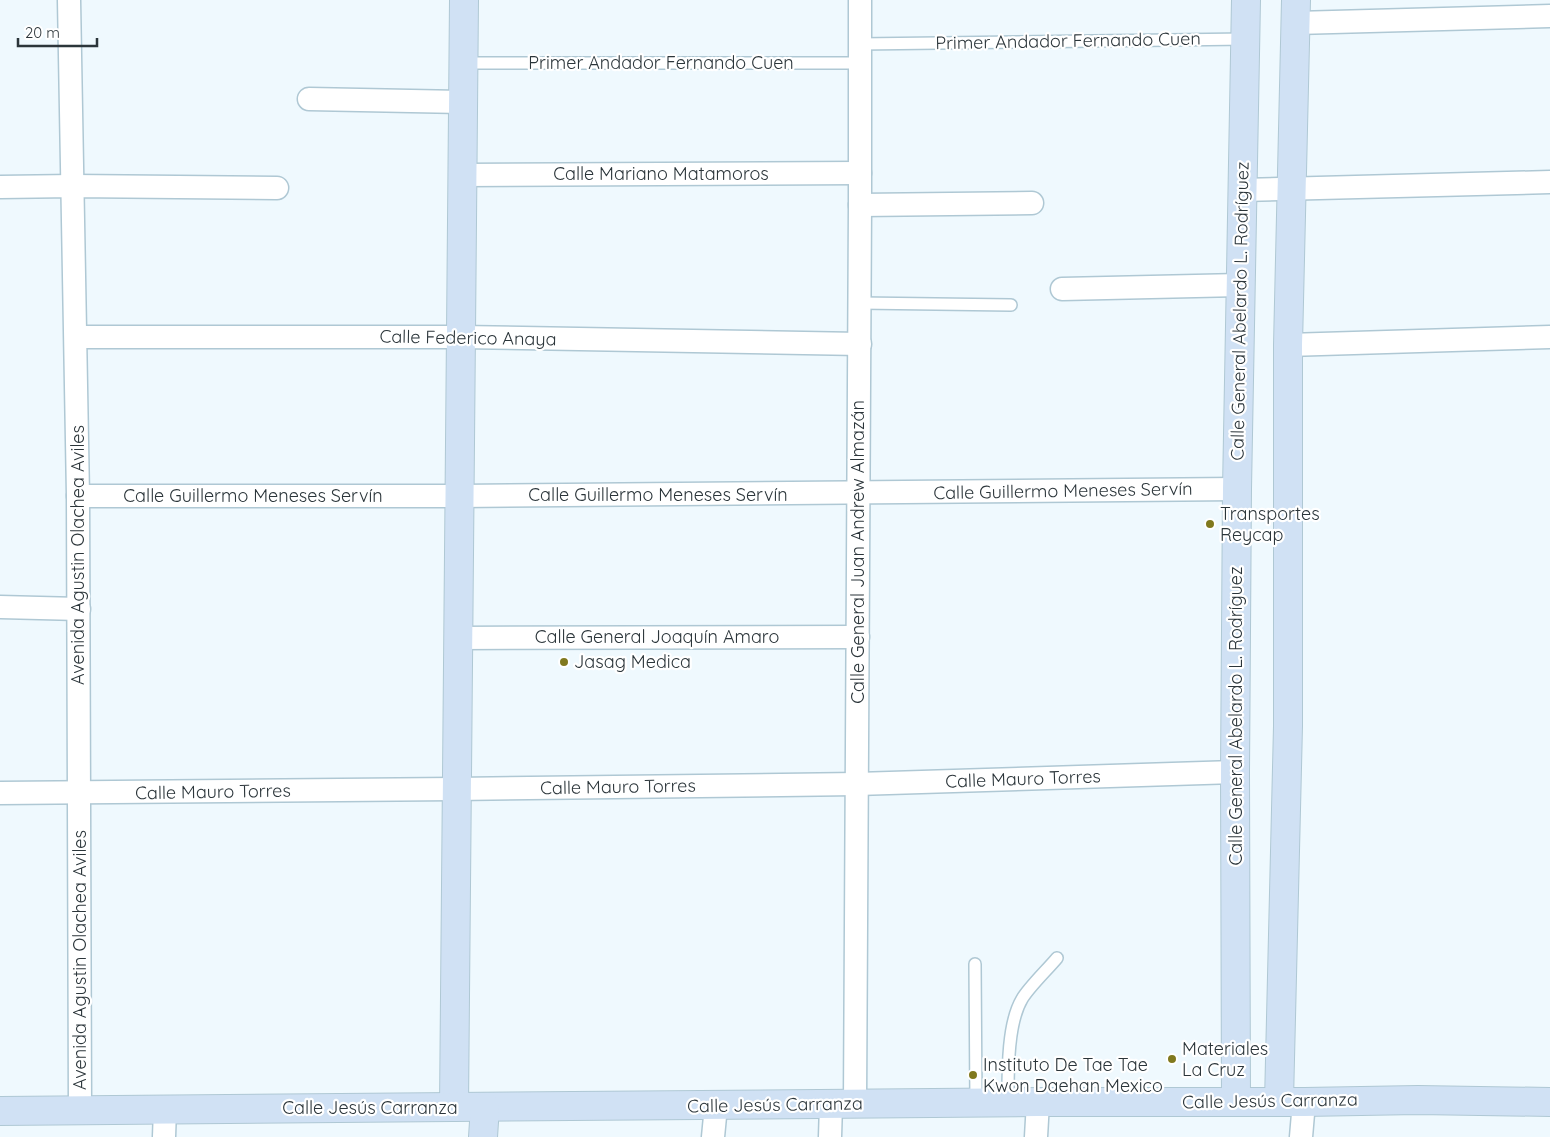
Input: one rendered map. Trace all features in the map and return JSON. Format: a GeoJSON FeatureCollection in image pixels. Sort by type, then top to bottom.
{"type":"FeatureCollection","features":[{"type":"Feature","properties":{"kind":"main road"},"geometry":{"type":"LineString","coordinates":[[454,1107],[455,789],[464,0]]}},
{"type":"Feature","properties":{"kind":"main road","name":"Calle General Abelardo L. Rodríguez"},"geometry":{"type":"LineString","coordinates":[[1236,1102],[1235,772],[1237,489],[1246,0]]}},
{"type":"Feature","properties":{"kind":"main road"},"geometry":{"type":"LineString","coordinates":[[1291,1102],[1288,726],[1288,345],[1296,12]]}},
{"type":"Feature","properties":{"kind":"main road","name":"Calle Jesús Carranza"},"geometry":{"type":"LineString","coordinates":[[0,1111],[1008,1102],[1408,1100],[1550,1102]]}},
{"type":"Feature","properties":{"kind":"main road"},"geometry":{"type":"LineString","coordinates":[[483,1137],[485,1107]]}},
{"type":"Feature","properties":{"kind":"street","name":"Avenida Agustin Olachea Aviles"},"geometry":{"type":"LineString","coordinates":[[69,0],[78,496],[80,1110]]}},
{"type":"Feature","properties":{"kind":"street","name":"Calle General Juan Andrew Almazán"},"geometry":{"type":"LineString","coordinates":[[830,1137],[843,1104],[857,784],[860,0]]}},
{"type":"Feature","properties":{"kind":"street"},"geometry":{"type":"LineString","coordinates":[[1296,12],[1550,16]]}},
{"type":"Feature","properties":{"kind":"street"},"geometry":{"type":"LineString","coordinates":[[309,99],[462,102]]}},
{"type":"Feature","properties":{"kind":"street","name":"Calle Mariano Matamoros"},"geometry":{"type":"LineString","coordinates":[[462,175],[860,173]]}},
{"type":"Feature","properties":{"kind":"street"},"geometry":{"type":"LineString","coordinates":[[1242,190],[1550,182]]}},
{"type":"Feature","properties":{"kind":"street"},"geometry":{"type":"LineString","coordinates":[[0,187],[277,188]]}},
{"type":"Feature","properties":{"kind":"street"},"geometry":{"type":"LineString","coordinates":[[860,205],[1032,203]]}},
{"type":"Feature","properties":{"kind":"street"},"geometry":{"type":"LineString","coordinates":[[1062,288],[1240,285]]}},
{"type":"Feature","properties":{"kind":"street","name":"Calle Federico Anaya"},"geometry":{"type":"LineString","coordinates":[[76,337],[461,337],[860,344]]}},
{"type":"Feature","properties":{"kind":"street"},"geometry":{"type":"LineString","coordinates":[[1288,345],[1550,338]]}},
{"type":"Feature","properties":{"kind":"street","name":"Calle Guillermo Meneses Servín"},"geometry":{"type":"LineString","coordinates":[[78,496],[859,494],[1237,489]]}},
{"type":"Feature","properties":{"kind":"street"},"geometry":{"type":"LineString","coordinates":[[0,607],[79,609]]}},
{"type":"Feature","properties":{"kind":"street","name":"Calle General Joaquín Amaro"},"geometry":{"type":"LineString","coordinates":[[457,638],[858,637]]}},
{"type":"Feature","properties":{"kind":"street","name":"Calle Mauro Torres"},"geometry":{"type":"LineString","coordinates":[[0,793],[857,784],[1235,772]]}},
{"type":"Feature","properties":{"kind":"street"},"geometry":{"type":"LineString","coordinates":[[1036,1137],[1038,1102]]}},
{"type":"Feature","properties":{"kind":"street"},"geometry":{"type":"LineString","coordinates":[[1291,1102],[1301,1137]]}},
{"type":"Feature","properties":{"kind":"street"},"geometry":{"type":"LineString","coordinates":[[713,1137],[716,1106]]}},
{"type":"Feature","properties":{"kind":"street"},"geometry":{"type":"LineString","coordinates":[[164,1137],[165,1109]]}},
{"type":"Feature","properties":{"kind":"lane","name":"Primer Andador Fernando Cuen"},"geometry":{"type":"LineString","coordinates":[[462,62],[860,54],[1246,39]]}},
{"type":"Feature","properties":{"kind":"lane"},"geometry":{"type":"LineString","coordinates":[[860,303],[1010,305]]}},
{"type":"Feature","properties":{"kind":"lane"},"geometry":{"type":"LineString","coordinates":[[1008,1102],[1013,1023],[1022,999],[1057,958]]}},
{"type":"Feature","properties":{"kind":"lane"},"geometry":{"type":"LineString","coordinates":[[975,964],[976,1103]]}},
{"type":"Feature","properties":{"kind":"place","name":"Transportes Reycap"},"geometry":{"type":"Point","coordinates":[1210,524]}},
{"type":"Feature","properties":{"kind":"place","name":"Jasag Medica"},"geometry":{"type":"Point","coordinates":[564,662]}},
{"type":"Feature","properties":{"kind":"place","name":"Materiales La Cruz"},"geometry":{"type":"Point","coordinates":[1172,1059]}},
{"type":"Feature","properties":{"kind":"place","name":"Instituto De Tae Tae Kwon Daehan Mexico"},"geometry":{"type":"Point","coordinates":[973,1075]}}]}
